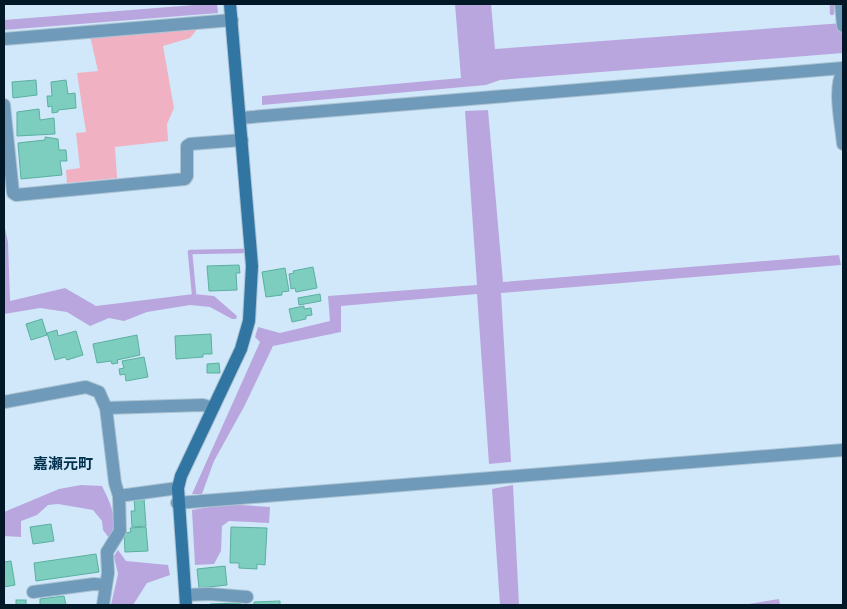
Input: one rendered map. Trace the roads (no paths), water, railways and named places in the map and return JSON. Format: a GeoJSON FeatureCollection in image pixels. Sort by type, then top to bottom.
{"type":"FeatureCollection","features":[{"type":"Feature","properties":{"kind":"street"},"geometry":{"type":"LineString","coordinates":[[230,4],[252,266],[249,321],[241,349],[181,476],[177,503],[186,600],[209,594],[247,597]]}},
{"type":"Feature","properties":{"kind":"street"},"geometry":{"type":"LineString","coordinates":[[4,39],[232,20]]}},
{"type":"Feature","properties":{"kind":"street"},"geometry":{"type":"LineString","coordinates":[[240,118],[843,69],[839,79],[838,90],[843,144]]}},
{"type":"Feature","properties":{"kind":"street"},"geometry":{"type":"LineString","coordinates":[[4,105],[13,193],[16,195],[185,179],[187,176],[188,146],[190,144],[242,140]]}},
{"type":"Feature","properties":{"kind":"street"},"geometry":{"type":"LineString","coordinates":[[4,402],[86,387],[98,392],[106,408],[115,484],[119,496],[120,531],[106,562],[108,573],[103,605]]}},
{"type":"Feature","properties":{"kind":"street"},"geometry":{"type":"LineString","coordinates":[[106,408],[203,405],[213,408]]}},
{"type":"Feature","properties":{"kind":"street"},"geometry":{"type":"LineString","coordinates":[[177,503],[843,450]]}},
{"type":"Feature","properties":{"kind":"street"},"geometry":{"type":"LineString","coordinates":[[119,496],[178,488]]}},
{"type":"Feature","properties":{"kind":"street"},"geometry":{"type":"LineString","coordinates":[[33,592],[94,584],[106,585]]}},
{"type":"Feature","properties":{"kind":"waterway"},"geometry":{"type":"LineString","coordinates":[[832,4],[832,13]]}},
{"type":"Feature","properties":{"kind":"waterway"},"geometry":{"type":"LineString","coordinates":[[194,294],[190,252],[243,251]]}},
{"type":"Feature","properties":{"kind":"district","name":"嘉瀬元町"},"geometry":{"type":"Point","coordinates":[63,464]}}]}
